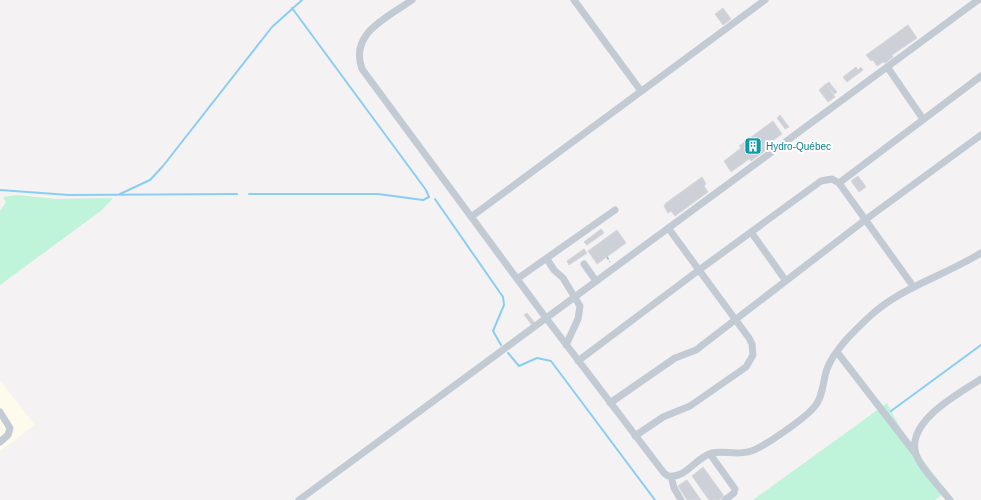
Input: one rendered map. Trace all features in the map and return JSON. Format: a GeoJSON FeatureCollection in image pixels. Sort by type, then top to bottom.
{"type":"FeatureCollection","features":[{"type":"Feature","properties":{"kind":"lane"},"geometry":{"type":"LineString","coordinates":[[412,0],[367,32],[361,45],[360,62],[366,74],[566,345],[664,473],[671,476],[682,473],[710,454],[742,453],[763,446],[809,412],[819,401],[827,369],[837,352],[877,310],[913,286],[956,268],[981,253]]}},
{"type":"Feature","properties":{"kind":"lane"},"geometry":{"type":"LineString","coordinates":[[574,0],[641,91]]}},
{"type":"Feature","properties":{"kind":"lane"},"geometry":{"type":"LineString","coordinates":[[471,217],[765,0]]}},
{"type":"Feature","properties":{"kind":"lane"},"geometry":{"type":"LineString","coordinates":[[299,500],[888,68],[978,0]]}},
{"type":"Feature","properties":{"kind":"lane"},"geometry":{"type":"LineString","coordinates":[[888,68],[923,119]]}},
{"type":"Feature","properties":{"kind":"lane"},"geometry":{"type":"LineString","coordinates":[[839,183],[981,76]]}},
{"type":"Feature","properties":{"kind":"lane"},"geometry":{"type":"LineString","coordinates":[[610,403],[675,358],[696,350],[865,220],[981,135]]}},
{"type":"Feature","properties":{"kind":"lane"},"geometry":{"type":"LineString","coordinates":[[578,361],[821,181],[832,179],[839,183],[913,286]]}},
{"type":"Feature","properties":{"kind":"lane"},"geometry":{"type":"LineString","coordinates":[[517,279],[615,210]]}},
{"type":"Feature","properties":{"kind":"lane"},"geometry":{"type":"LineString","coordinates":[[635,436],[662,417],[690,406],[746,367],[753,355],[752,344],[669,229]]}},
{"type":"Feature","properties":{"kind":"lane"},"geometry":{"type":"LineString","coordinates":[[751,232],[786,280]]}},
{"type":"Feature","properties":{"kind":"lane"},"geometry":{"type":"LineString","coordinates":[[546,258],[576,296],[580,306],[580,312],[566,345]]}},
{"type":"Feature","properties":{"kind":"lane"},"geometry":{"type":"LineString","coordinates":[[584,264],[596,281]]}},
{"type":"Feature","properties":{"kind":"lane"},"geometry":{"type":"LineString","coordinates":[[837,352],[881,407],[950,500]]}},
{"type":"Feature","properties":{"kind":"lane"},"geometry":{"type":"LineString","coordinates":[[917,457],[915,443],[921,426],[927,418],[934,411],[981,379]]}},
{"type":"Feature","properties":{"kind":"lane"},"geometry":{"type":"LineString","coordinates":[[0,412],[10,428],[8,435],[0,442]]}},
{"type":"Feature","properties":{"kind":"lane"},"geometry":{"type":"LineString","coordinates":[[710,454],[735,488],[734,493],[725,500]]}},
{"type":"Feature","properties":{"kind":"lane"},"geometry":{"type":"LineString","coordinates":[[671,476],[674,488],[681,500]]}},
{"type":"Feature","properties":{"kind":"shaded area"},"geometry":{"type":"Polygon","coordinates":[[[0,380],[35,425],[0,451],[0,380]]]}},
{"type":"Feature","properties":{"kind":"green space"},"geometry":{"type":"Polygon","coordinates":[[[17,195],[56,199],[113,198],[102,210],[0,285],[0,211],[6,202],[3,197],[17,195]]]}},
{"type":"Feature","properties":{"kind":"green space"},"geometry":{"type":"Polygon","coordinates":[[[887,403],[907,438],[947,491],[935,500],[753,500],[887,403]]]}},
{"type":"Feature","properties":{"kind":"building"},"geometry":{"type":"Polygon","coordinates":[[[723,8],[731,19],[723,25],[715,14],[723,8]]]}},
{"type":"Feature","properties":{"kind":"building"},"geometry":{"type":"Polygon","coordinates":[[[908,25],[917,38],[892,55],[893,57],[885,63],[883,62],[877,66],[873,60],[871,61],[866,55],[908,25]]]}},
{"type":"Feature","properties":{"kind":"building"},"geometry":{"type":"Polygon","coordinates":[[[856,67],[858,70],[861,67],[863,70],[847,82],[843,77],[856,67]]]}},
{"type":"Feature","properties":{"kind":"building"},"geometry":{"type":"Polygon","coordinates":[[[829,82],[837,92],[834,94],[826,84],[829,82]]]}},
{"type":"Feature","properties":{"kind":"building"},"geometry":{"type":"Polygon","coordinates":[[[826,84],[835,97],[828,102],[819,90],[826,84]]]}},
{"type":"Feature","properties":{"kind":"building","name":"Hydro-Québec"},"geometry":{"type":"Polygon","coordinates":[[[780,115],[789,127],[785,129],[777,118],[780,115]]]}},
{"type":"Feature","properties":{"kind":"building","name":"Hydro-Québec"},"geometry":{"type":"Polygon","coordinates":[[[773,121],[782,134],[764,147],[766,150],[751,161],[749,159],[731,172],[724,161],[741,148],[739,146],[773,121]]]}},
{"type":"Feature","properties":{"kind":"building"},"geometry":{"type":"Polygon","coordinates":[[[858,176],[866,187],[859,192],[851,181],[858,176]]]}},
{"type":"Feature","properties":{"kind":"building"},"geometry":{"type":"Polygon","coordinates":[[[702,177],[706,184],[704,186],[708,192],[675,216],[671,211],[668,213],[664,206],[666,203],[702,177]]]}},
{"type":"Feature","properties":{"kind":"building"},"geometry":{"type":"Polygon","coordinates":[[[601,229],[604,233],[587,245],[584,242],[601,229]]]}},
{"type":"Feature","properties":{"kind":"building"},"geometry":{"type":"Polygon","coordinates":[[[617,230],[626,243],[597,264],[588,251],[617,230]]]}},
{"type":"Feature","properties":{"kind":"building"},"geometry":{"type":"Polygon","coordinates":[[[584,249],[587,253],[569,265],[567,261],[584,249]]]}},
{"type":"Feature","properties":{"kind":"building"},"geometry":{"type":"Polygon","coordinates":[[[527,313],[535,323],[532,325],[524,315],[527,313]]]}},
{"type":"Feature","properties":{"kind":"building"},"geometry":{"type":"Polygon","coordinates":[[[703,467],[724,496],[719,500],[709,500],[692,476],[703,467]]]}},
{"type":"Feature","properties":{"kind":"building"},"geometry":{"type":"Polygon","coordinates":[[[687,480],[701,500],[687,500],[678,486],[687,480]]]}},
{"type":"Feature","properties":{"kind":"waterway"},"geometry":{"type":"LineString","coordinates":[[120,194],[150,180],[163,166],[272,27],[302,0]]}},
{"type":"Feature","properties":{"kind":"waterway"},"geometry":{"type":"LineString","coordinates":[[249,194],[378,194],[423,200],[429,197],[426,190],[292,8]]}},
{"type":"Feature","properties":{"kind":"waterway"},"geometry":{"type":"LineString","coordinates":[[0,190],[69,195],[237,194]]}},
{"type":"Feature","properties":{"kind":"waterway"},"geometry":{"type":"LineString","coordinates":[[435,199],[503,297],[504,305],[493,331],[501,345]]}},
{"type":"Feature","properties":{"kind":"waterway"},"geometry":{"type":"LineString","coordinates":[[891,411],[981,345]]}},
{"type":"Feature","properties":{"kind":"waterway"},"geometry":{"type":"LineString","coordinates":[[508,353],[519,366],[537,358],[551,361],[655,500]]}},
{"type":"Feature","properties":{"kind":"place","name":"Hydro-Québec"},"geometry":{"type":"Point","coordinates":[753,146]}}]}
